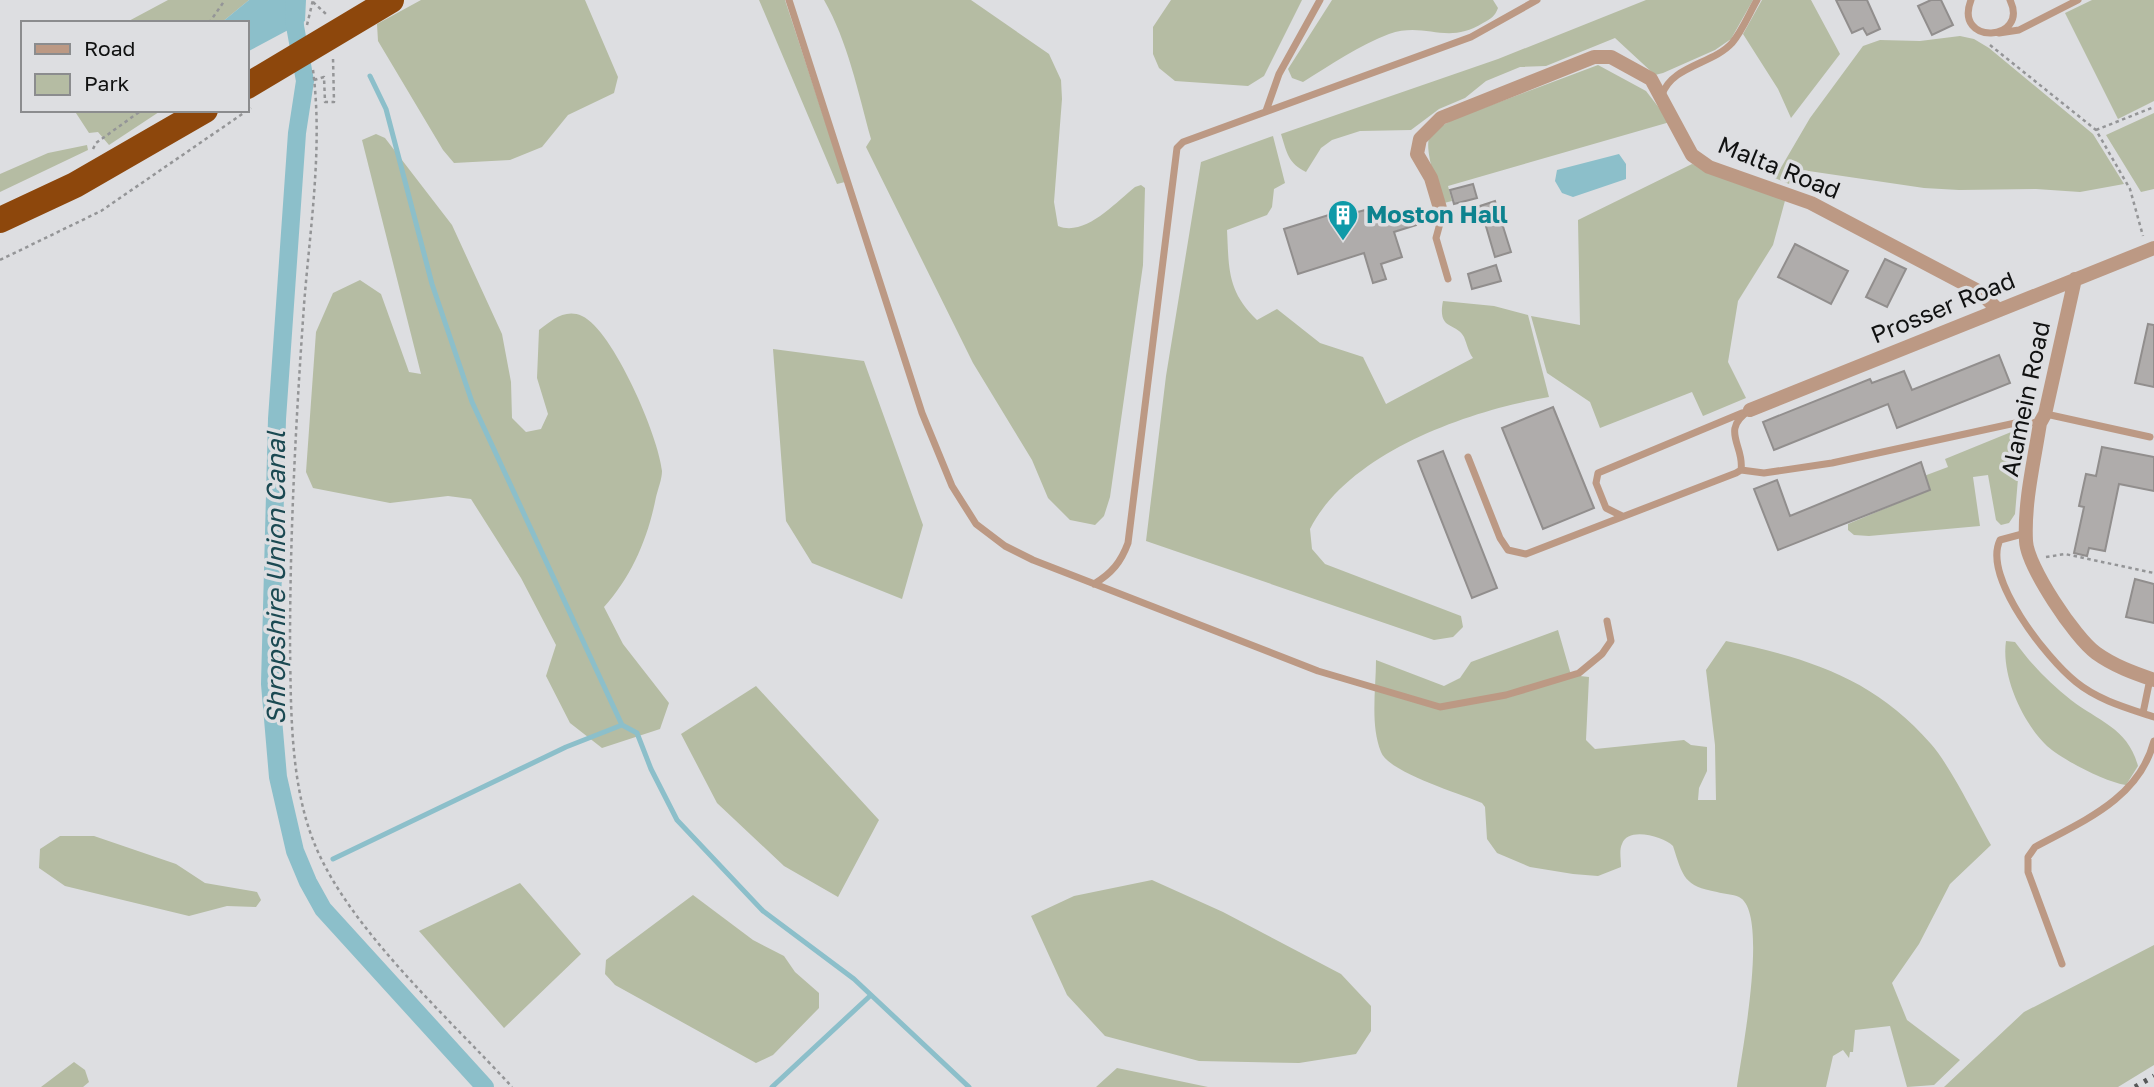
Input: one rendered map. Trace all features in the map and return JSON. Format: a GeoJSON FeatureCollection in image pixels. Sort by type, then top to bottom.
{"type":"FeatureCollection","features":[{"type":"Feature","properties":{"kind":"highway"},"geometry":{"type":"LineString","coordinates":[[254,93],[338,31],[391,0]]}},
{"type":"Feature","properties":{"kind":"highway"},"geometry":{"type":"LineString","coordinates":[[0,220],[75,185],[202,112]]}},
{"type":"Feature","properties":{"kind":"street","name":"Malta Road"},"geometry":{"type":"LineString","coordinates":[[1443,215],[1431,178],[1417,154],[1420,139],[1441,118],[1594,57],[1611,57],[1651,79],[1692,155],[1709,167],[1811,203],[1980,292],[1998,310]]}},
{"type":"Feature","properties":{"kind":"street","name":"Prosser Road"},"geometry":{"type":"LineString","coordinates":[[1749,411],[2150,250]]}},
{"type":"Feature","properties":{"kind":"street","name":"Alamein Road"},"geometry":{"type":"LineString","coordinates":[[2076,279],[2042,419],[2029,489],[2026,543],[2042,583],[2093,652],[2121,668],[2152,680]]}},
{"type":"Feature","properties":{"kind":"lane"},"geometry":{"type":"LineString","coordinates":[[789,0],[922,414],[952,486],[976,524],[1005,546],[1094,584],[1318,671],[1440,708],[1506,695],[1579,673],[1602,654],[1611,641],[1608,621]]}},
{"type":"Feature","properties":{"kind":"lane"},"geometry":{"type":"LineString","coordinates":[[1266,111],[1279,74],[1320,0]]}},
{"type":"Feature","properties":{"kind":"lane"},"geometry":{"type":"LineString","coordinates":[[1094,584],[1108,575],[1121,560],[1128,543],[1177,148],[1183,142],[1471,37],[1537,0]]}},
{"type":"Feature","properties":{"kind":"lane"},"geometry":{"type":"LineString","coordinates":[[1662,95],[1665,85],[1732,43],[1757,0]]}},
{"type":"Feature","properties":{"kind":"lane"},"geometry":{"type":"LineString","coordinates":[[1971,0],[1970,21],[1981,32],[1996,33],[2019,30],[2078,0]]}},
{"type":"Feature","properties":{"kind":"lane"},"geometry":{"type":"LineString","coordinates":[[1996,33],[2009,25],[2012,18],[2010,0]]}},
{"type":"Feature","properties":{"kind":"lane"},"geometry":{"type":"LineString","coordinates":[[1443,215],[1436,238],[1448,279]]}},
{"type":"Feature","properties":{"kind":"lane"},"geometry":{"type":"LineString","coordinates":[[1741,470],[1742,463],[1733,437],[1740,416],[1749,411]]}},
{"type":"Feature","properties":{"kind":"lane"},"geometry":{"type":"LineString","coordinates":[[1623,517],[1606,508],[1597,483],[1598,473],[1749,411]]}},
{"type":"Feature","properties":{"kind":"lane"},"geometry":{"type":"LineString","coordinates":[[1468,457],[1500,538],[1508,550],[1526,554],[1741,470],[1763,473],[1819,465],[2042,419],[2150,437]]}},
{"type":"Feature","properties":{"kind":"lane"},"geometry":{"type":"LineString","coordinates":[[2027,533],[2000,540],[1996,549],[1997,561],[2016,609],[2045,652],[2077,682],[2110,702],[2154,717]]}},
{"type":"Feature","properties":{"kind":"lane"},"geometry":{"type":"LineString","coordinates":[[2143,713],[2152,680]]}},
{"type":"Feature","properties":{"kind":"lane"},"geometry":{"type":"LineString","coordinates":[[2062,964],[2028,872],[2028,857],[2035,847],[2103,810],[2131,787],[2149,759],[2154,741]]}},
{"type":"Feature","properties":{"kind":"path"},"geometry":{"type":"LineString","coordinates":[[210,21],[212,14],[225,0]]}},
{"type":"Feature","properties":{"kind":"path"},"geometry":{"type":"LineString","coordinates":[[1970,21],[1978,34],[2096,130],[2130,189],[2150,250]]}},
{"type":"Feature","properties":{"kind":"path"},"geometry":{"type":"LineString","coordinates":[[338,31],[342,43],[334,48],[334,102],[325,102],[324,77],[314,80],[317,130],[297,408],[290,583],[295,748],[315,844],[346,903],[512,1087]]}},
{"type":"Feature","properties":{"kind":"path"},"geometry":{"type":"LineString","coordinates":[[2096,130],[2154,107]]}},
{"type":"Feature","properties":{"kind":"path"},"geometry":{"type":"LineString","coordinates":[[0,260],[101,211],[229,112]]}},
{"type":"Feature","properties":{"kind":"path"},"geometry":{"type":"LineString","coordinates":[[2032,559],[2065,554],[2154,573]]}},
{"type":"Feature","properties":{"kind":"green space"},"geometry":{"type":"Polygon","coordinates":[[[168,0],[249,0],[223,21],[129,21],[168,0]]]}},
{"type":"Feature","properties":{"kind":"green space"},"geometry":{"type":"Polygon","coordinates":[[[421,0],[585,0],[618,77],[614,93],[568,115],[542,147],[510,160],[454,163],[443,150],[378,41],[377,24],[421,0]]]}},
{"type":"Feature","properties":{"kind":"green space"},"geometry":{"type":"Polygon","coordinates":[[[759,0],[785,0],[845,182],[837,184],[759,0]]]}},
{"type":"Feature","properties":{"kind":"green space"},"geometry":{"type":"Polygon","coordinates":[[[824,0],[971,0],[1049,54],[1061,80],[1062,99],[1054,202],[1058,226],[1079,227],[1089,223],[1135,187],[1141,185],[1145,188],[1143,265],[1110,497],[1104,516],[1095,525],[1070,520],[1048,498],[1032,460],[973,363],[866,147],[871,139],[857,85],[840,33],[824,0]]]}},
{"type":"Feature","properties":{"kind":"green space"},"geometry":{"type":"Polygon","coordinates":[[[1171,0],[1302,0],[1264,76],[1248,86],[1175,81],[1159,68],[1153,54],[1153,27],[1171,0]]]}},
{"type":"Feature","properties":{"kind":"green space"},"geometry":{"type":"Polygon","coordinates":[[[1332,0],[1493,0],[1498,8],[1490,19],[1470,30],[1447,33],[1414,30],[1389,34],[1356,50],[1303,82],[1292,78],[1288,69],[1332,0]]]}},
{"type":"Feature","properties":{"kind":"green space"},"geometry":{"type":"Polygon","coordinates":[[[1646,0],[1753,0],[1731,39],[1715,50],[1663,73],[1655,75],[1615,38],[1546,66],[1520,67],[1486,81],[1465,98],[1439,109],[1411,130],[1360,131],[1332,140],[1321,148],[1306,172],[1295,165],[1287,152],[1281,134],[1498,59],[1646,0]]]}},
{"type":"Feature","properties":{"kind":"green space"},"geometry":{"type":"Polygon","coordinates":[[[1762,0],[1811,0],[1840,54],[1791,118],[1778,89],[1743,34],[1762,0]]]}},
{"type":"Feature","properties":{"kind":"green space"},"geometry":{"type":"Polygon","coordinates":[[[2092,0],[2154,0],[2154,101],[2118,119],[2065,13],[2092,0]]]}},
{"type":"Feature","properties":{"kind":"green space"},"geometry":{"type":"Polygon","coordinates":[[[1960,36],[1974,39],[1989,48],[2093,134],[2124,184],[2080,192],[2036,189],[1959,190],[1924,188],[1795,169],[1789,184],[1775,178],[1810,118],[1863,46],[1880,40],[1920,41],[1960,36]]]}},
{"type":"Feature","properties":{"kind":"green space"},"geometry":{"type":"Polygon","coordinates":[[[1598,65],[1646,91],[1670,122],[1448,186],[1452,201],[1444,203],[1428,149],[1430,136],[1435,131],[1454,119],[1598,65]]]}},
{"type":"Feature","properties":{"kind":"green space"},"geometry":{"type":"Polygon","coordinates":[[[75,112],[159,112],[109,145],[98,132],[89,133],[75,112]]]}},
{"type":"Feature","properties":{"kind":"green space"},"geometry":{"type":"Polygon","coordinates":[[[2154,113],[2154,189],[2141,192],[2106,135],[2154,113]]]}},
{"type":"Feature","properties":{"kind":"green space"},"geometry":{"type":"Polygon","coordinates":[[[376,134],[385,138],[452,225],[502,334],[511,382],[512,418],[526,432],[541,429],[548,414],[537,378],[539,330],[559,317],[570,314],[582,316],[594,325],[607,341],[644,411],[659,455],[662,474],[638,556],[604,607],[623,644],[669,703],[660,729],[602,748],[570,723],[546,676],[556,645],[521,578],[471,499],[448,496],[390,503],[313,488],[306,472],[316,332],[333,293],[360,280],[381,294],[409,372],[421,374],[362,140],[376,134]]]}},
{"type":"Feature","properties":{"kind":"green space"},"geometry":{"type":"Polygon","coordinates":[[[1273,136],[1285,183],[1274,189],[1272,207],[1267,215],[1227,230],[1229,268],[1235,289],[1257,320],[1277,309],[1320,343],[1363,357],[1386,404],[1473,358],[1461,332],[1445,322],[1443,301],[1494,306],[1528,315],[1549,397],[1484,412],[1414,439],[1353,478],[1328,502],[1310,529],[1312,549],[1325,564],[1461,616],[1463,627],[1453,637],[1434,640],[1146,541],[1166,376],[1201,162],[1273,136]]]}},
{"type":"Feature","properties":{"kind":"green space"},"geometry":{"type":"Polygon","coordinates":[[[87,145],[88,150],[0,192],[0,174],[48,153],[87,145]]]}},
{"type":"Feature","properties":{"kind":"green space"},"geometry":{"type":"Polygon","coordinates":[[[1692,164],[1786,197],[1773,245],[1738,301],[1728,362],[1746,398],[1703,416],[1692,392],[1600,428],[1590,402],[1547,373],[1531,316],[1580,325],[1578,220],[1692,164]]]}},
{"type":"Feature","properties":{"kind":"green space"},"geometry":{"type":"Polygon","coordinates":[[[773,349],[864,361],[923,525],[902,599],[812,563],[786,521],[773,349]]]}},
{"type":"Feature","properties":{"kind":"green space"},"geometry":{"type":"Polygon","coordinates":[[[2021,428],[2028,431],[2019,467],[2015,514],[2009,523],[2001,525],[1996,520],[1988,475],[1973,477],[1980,526],[1869,536],[1854,535],[1848,530],[1848,524],[1929,490],[1924,476],[1948,467],[1945,459],[2021,428]]]}},
{"type":"Feature","properties":{"kind":"green space"},"geometry":{"type":"Polygon","coordinates":[[[1558,630],[1571,675],[1589,677],[1586,740],[1595,749],[1684,740],[1691,745],[1707,747],[1707,771],[1699,788],[1698,800],[1716,800],[1715,745],[1706,670],[1726,641],[1785,655],[1838,674],[1886,702],[1931,744],[1955,779],[1991,845],[1950,884],[1919,944],[1892,983],[1907,1020],[1960,1060],[1934,1085],[1907,1087],[1890,1026],[1855,1030],[1853,1052],[1850,1052],[1849,1058],[1843,1050],[1833,1056],[1826,1087],[1737,1087],[1748,1017],[1753,956],[1748,908],[1739,897],[1706,890],[1691,883],[1679,865],[1673,846],[1662,839],[1646,835],[1631,835],[1626,839],[1621,849],[1621,867],[1598,876],[1530,867],[1497,853],[1487,839],[1485,807],[1482,803],[1410,775],[1386,760],[1381,752],[1376,730],[1376,660],[1444,686],[1460,678],[1471,662],[1558,630]]]}},
{"type":"Feature","properties":{"kind":"green space"},"geometry":{"type":"Polygon","coordinates":[[[2006,641],[2015,642],[2055,687],[2120,734],[2138,766],[2126,785],[2107,780],[2073,764],[2054,752],[2038,736],[2022,711],[2010,683],[2005,654],[2006,641]]]}},
{"type":"Feature","properties":{"kind":"green space"},"geometry":{"type":"Polygon","coordinates":[[[756,686],[879,820],[838,897],[784,866],[717,803],[681,734],[756,686]]]}},
{"type":"Feature","properties":{"kind":"green space"},"geometry":{"type":"Polygon","coordinates":[[[60,836],[94,836],[176,864],[205,883],[257,892],[261,900],[256,907],[227,906],[189,916],[65,886],[39,868],[40,849],[60,836]]]}},
{"type":"Feature","properties":{"kind":"green space"},"geometry":{"type":"Polygon","coordinates":[[[1152,880],[1223,912],[1341,974],[1371,1006],[1371,1031],[1356,1054],[1299,1063],[1199,1061],[1105,1036],[1067,995],[1031,916],[1074,896],[1152,880]]]}},
{"type":"Feature","properties":{"kind":"green space"},"geometry":{"type":"Polygon","coordinates":[[[520,883],[581,954],[504,1028],[419,931],[520,883]]]}},
{"type":"Feature","properties":{"kind":"green space"},"geometry":{"type":"Polygon","coordinates":[[[693,895],[753,940],[784,956],[795,972],[819,993],[819,1008],[773,1055],[756,1063],[615,985],[605,974],[606,960],[693,895]]]}},
{"type":"Feature","properties":{"kind":"green space"},"geometry":{"type":"Polygon","coordinates":[[[2154,945],[2154,1065],[2118,1087],[1944,1087],[2024,1012],[2154,945]]]}},
{"type":"Feature","properties":{"kind":"green space"},"geometry":{"type":"Polygon","coordinates":[[[74,1062],[85,1070],[89,1082],[83,1087],[41,1087],[74,1062]]]}},
{"type":"Feature","properties":{"kind":"green space"},"geometry":{"type":"Polygon","coordinates":[[[1117,1068],[1208,1087],[1096,1087],[1117,1068]]]}},
{"type":"Feature","properties":{"kind":"water"},"geometry":{"type":"Polygon","coordinates":[[[249,0],[306,0],[305,21],[248,51],[248,21],[223,21],[249,0]]]}},
{"type":"Feature","properties":{"kind":"water"},"geometry":{"type":"Polygon","coordinates":[[[1619,154],[1626,164],[1626,179],[1573,197],[1562,193],[1555,181],[1557,170],[1619,154]]]}},
{"type":"Feature","properties":{"kind":"building"},"geometry":{"type":"Polygon","coordinates":[[[1836,0],[1867,0],[1880,29],[1867,35],[1863,28],[1852,33],[1836,0]]]}},
{"type":"Feature","properties":{"kind":"building"},"geometry":{"type":"Polygon","coordinates":[[[1931,0],[1941,0],[1953,25],[1932,35],[1918,6],[1931,0]]]}},
{"type":"Feature","properties":{"kind":"building"},"geometry":{"type":"Polygon","coordinates":[[[1473,184],[1477,198],[1454,204],[1450,190],[1473,184]]]}},
{"type":"Feature","properties":{"kind":"building"},"geometry":{"type":"Polygon","coordinates":[[[1495,201],[1511,252],[1495,257],[1480,206],[1495,201]]]}},
{"type":"Feature","properties":{"kind":"building","name":"Moston Hall"},"geometry":{"type":"Polygon","coordinates":[[[1365,210],[1369,223],[1411,210],[1416,225],[1394,232],[1402,257],[1381,264],[1386,279],[1373,283],[1364,253],[1298,274],[1284,229],[1335,213],[1336,218],[1365,210]]]}},
{"type":"Feature","properties":{"kind":"building"},"geometry":{"type":"Polygon","coordinates":[[[1795,244],[1848,271],[1831,304],[1778,277],[1795,244]]]}},
{"type":"Feature","properties":{"kind":"building"},"geometry":{"type":"Polygon","coordinates":[[[1885,259],[1906,269],[1887,307],[1866,297],[1885,259]]]}},
{"type":"Feature","properties":{"kind":"building"},"geometry":{"type":"Polygon","coordinates":[[[1496,265],[1501,281],[1472,289],[1468,274],[1496,265]]]}},
{"type":"Feature","properties":{"kind":"building"},"geometry":{"type":"Polygon","coordinates":[[[2148,324],[2154,325],[2154,387],[2135,383],[2148,324]]]}},
{"type":"Feature","properties":{"kind":"building"},"geometry":{"type":"Polygon","coordinates":[[[1999,355],[2010,383],[1897,428],[1888,404],[1774,450],[1763,422],[1870,379],[1872,383],[1904,371],[1912,390],[1999,355]]]}},
{"type":"Feature","properties":{"kind":"building"},"geometry":{"type":"Polygon","coordinates":[[[1553,407],[1594,508],[1543,529],[1502,428],[1553,407]]]}},
{"type":"Feature","properties":{"kind":"building"},"geometry":{"type":"Polygon","coordinates":[[[2102,447],[2154,457],[2154,491],[2119,484],[2105,551],[2089,548],[2087,556],[2074,553],[2084,507],[2079,506],[2086,474],[2096,476],[2102,447]]]}},
{"type":"Feature","properties":{"kind":"building"},"geometry":{"type":"Polygon","coordinates":[[[1443,451],[1497,588],[1472,598],[1418,461],[1443,451]]]}},
{"type":"Feature","properties":{"kind":"building"},"geometry":{"type":"Polygon","coordinates":[[[1921,462],[1930,490],[1778,550],[1754,489],[1777,480],[1790,516],[1921,462]]]}},
{"type":"Feature","properties":{"kind":"building"},"geometry":{"type":"Polygon","coordinates":[[[2135,579],[2154,584],[2154,623],[2126,617],[2135,579]]]}},
{"type":"Feature","properties":{"kind":"waterway","name":"Shropshire Union Canal"},"geometry":{"type":"LineString","coordinates":[[294,0],[295,26],[305,81],[297,133],[277,419],[270,684],[278,777],[295,851],[323,909],[485,1087]]}},
{"type":"Feature","properties":{"kind":"waterway"},"geometry":{"type":"LineString","coordinates":[[370,76],[386,109],[432,284],[472,402],[622,725],[637,733],[651,769],[677,820],[763,911],[854,979],[969,1087]]}},
{"type":"Feature","properties":{"kind":"waterway"},"geometry":{"type":"LineString","coordinates":[[333,859],[566,747],[622,725]]}},
{"type":"Feature","properties":{"kind":"waterway"},"geometry":{"type":"LineString","coordinates":[[772,1087],[871,995]]}},
{"type":"Feature","properties":{"kind":"railway"},"geometry":{"type":"LineString","coordinates":[[2135,1087],[2154,1076]]}},
{"type":"Feature","properties":{"kind":"place","name":"Moston Hall"},"geometry":{"type":"Point","coordinates":[1343,242]}}]}
